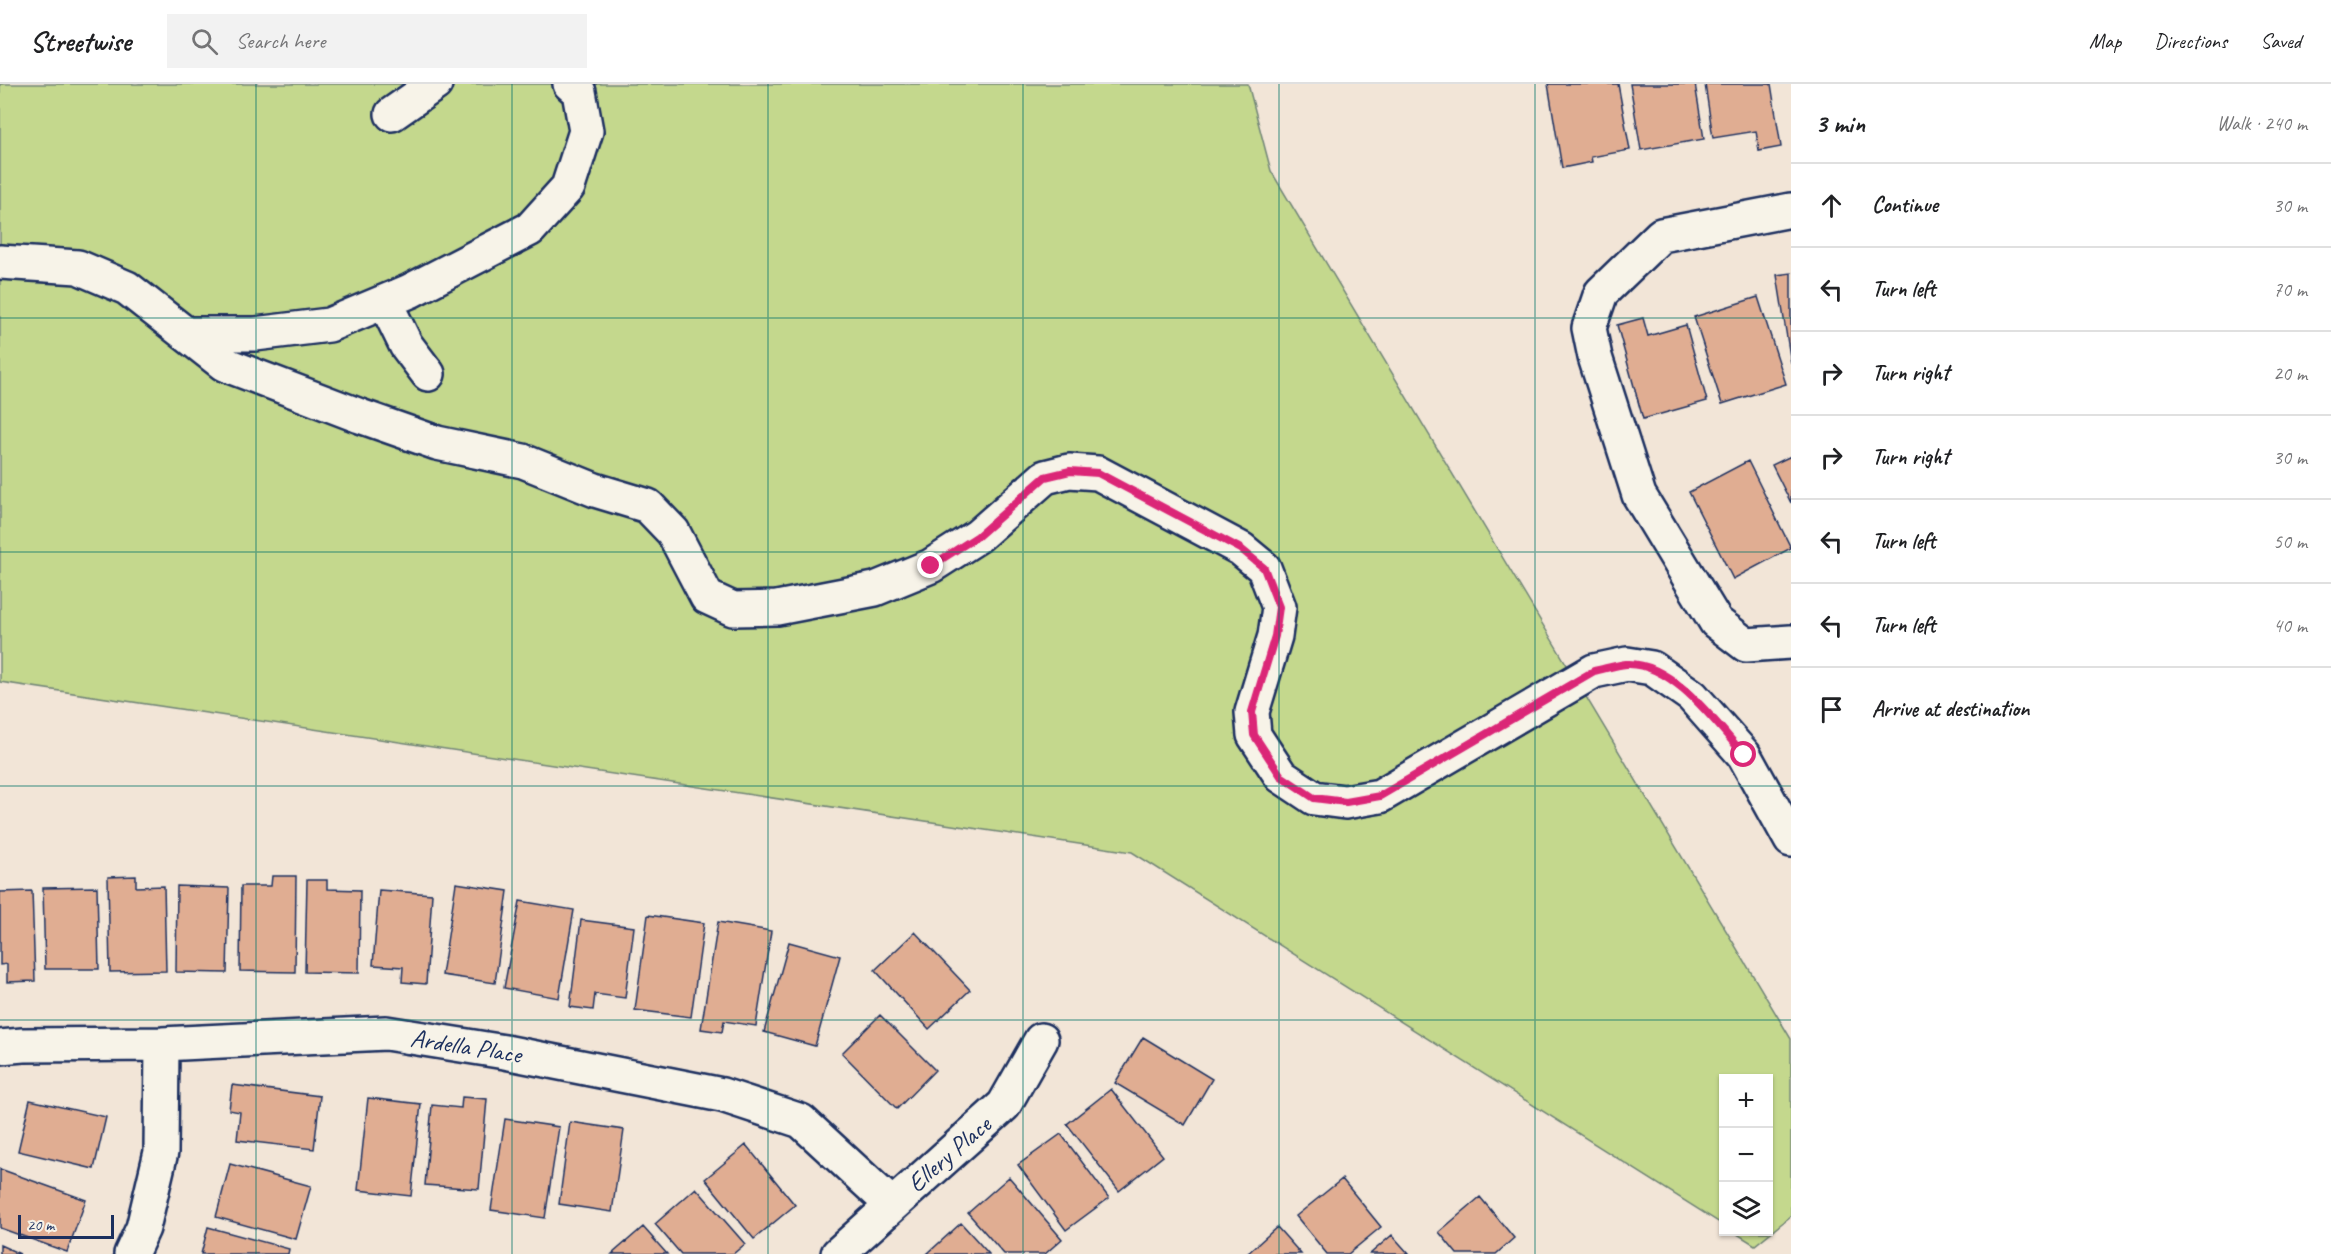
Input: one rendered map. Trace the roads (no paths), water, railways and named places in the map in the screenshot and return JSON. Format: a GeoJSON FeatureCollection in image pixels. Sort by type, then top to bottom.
{"type":"FeatureCollection","features":[{"type":"Feature","properties":{"kind":"street"},"geometry":{"type":"LineString","coordinates":[[392,114],[435,84]]}},
{"type":"Feature","properties":{"kind":"street"},"geometry":{"type":"LineString","coordinates":[[186,334],[255,334],[329,325],[385,302],[530,229],[568,187],[586,131],[579,92],[570,84]]}},
{"type":"Feature","properties":{"kind":"street"},"geometry":{"type":"LineString","coordinates":[[1791,210],[1661,235],[1601,293],[1589,328],[1594,357],[1639,495],[1716,622],[1746,645],[1791,642]]}},
{"type":"Feature","properties":{"kind":"street"},"geometry":{"type":"LineString","coordinates":[[0,262],[78,267],[128,288],[224,364],[437,443],[523,461],[595,490],[648,506],[674,532],[707,597],[733,609],[777,608],[875,589],[931,566],[978,536],[1045,477],[1070,471],[1098,473],[1241,549],[1264,568],[1279,607],[1275,636],[1252,712],[1254,735],[1281,776],[1314,798],[1346,802],[1380,796],[1594,671],[1627,664],[1652,668],[1692,696],[1744,755],[1791,840]]}},
{"type":"Feature","properties":{"kind":"street"},"geometry":{"type":"LineString","coordinates":[[385,302],[406,345],[428,374]]}},
{"type":"Feature","properties":{"kind":"street","name":"Ardella Place"},"geometry":{"type":"LineString","coordinates":[[0,1047],[162,1044],[386,1033],[505,1052],[722,1095],[801,1121],[892,1205]]}},
{"type":"Feature","properties":{"kind":"street","name":"Ellery Place"},"geometry":{"type":"LineString","coordinates":[[838,1254],[1004,1106],[1041,1040]]}},
{"type":"Feature","properties":{"kind":"street"},"geometry":{"type":"LineString","coordinates":[[131,1254],[143,1228],[161,1152],[162,1044]]}}]}
